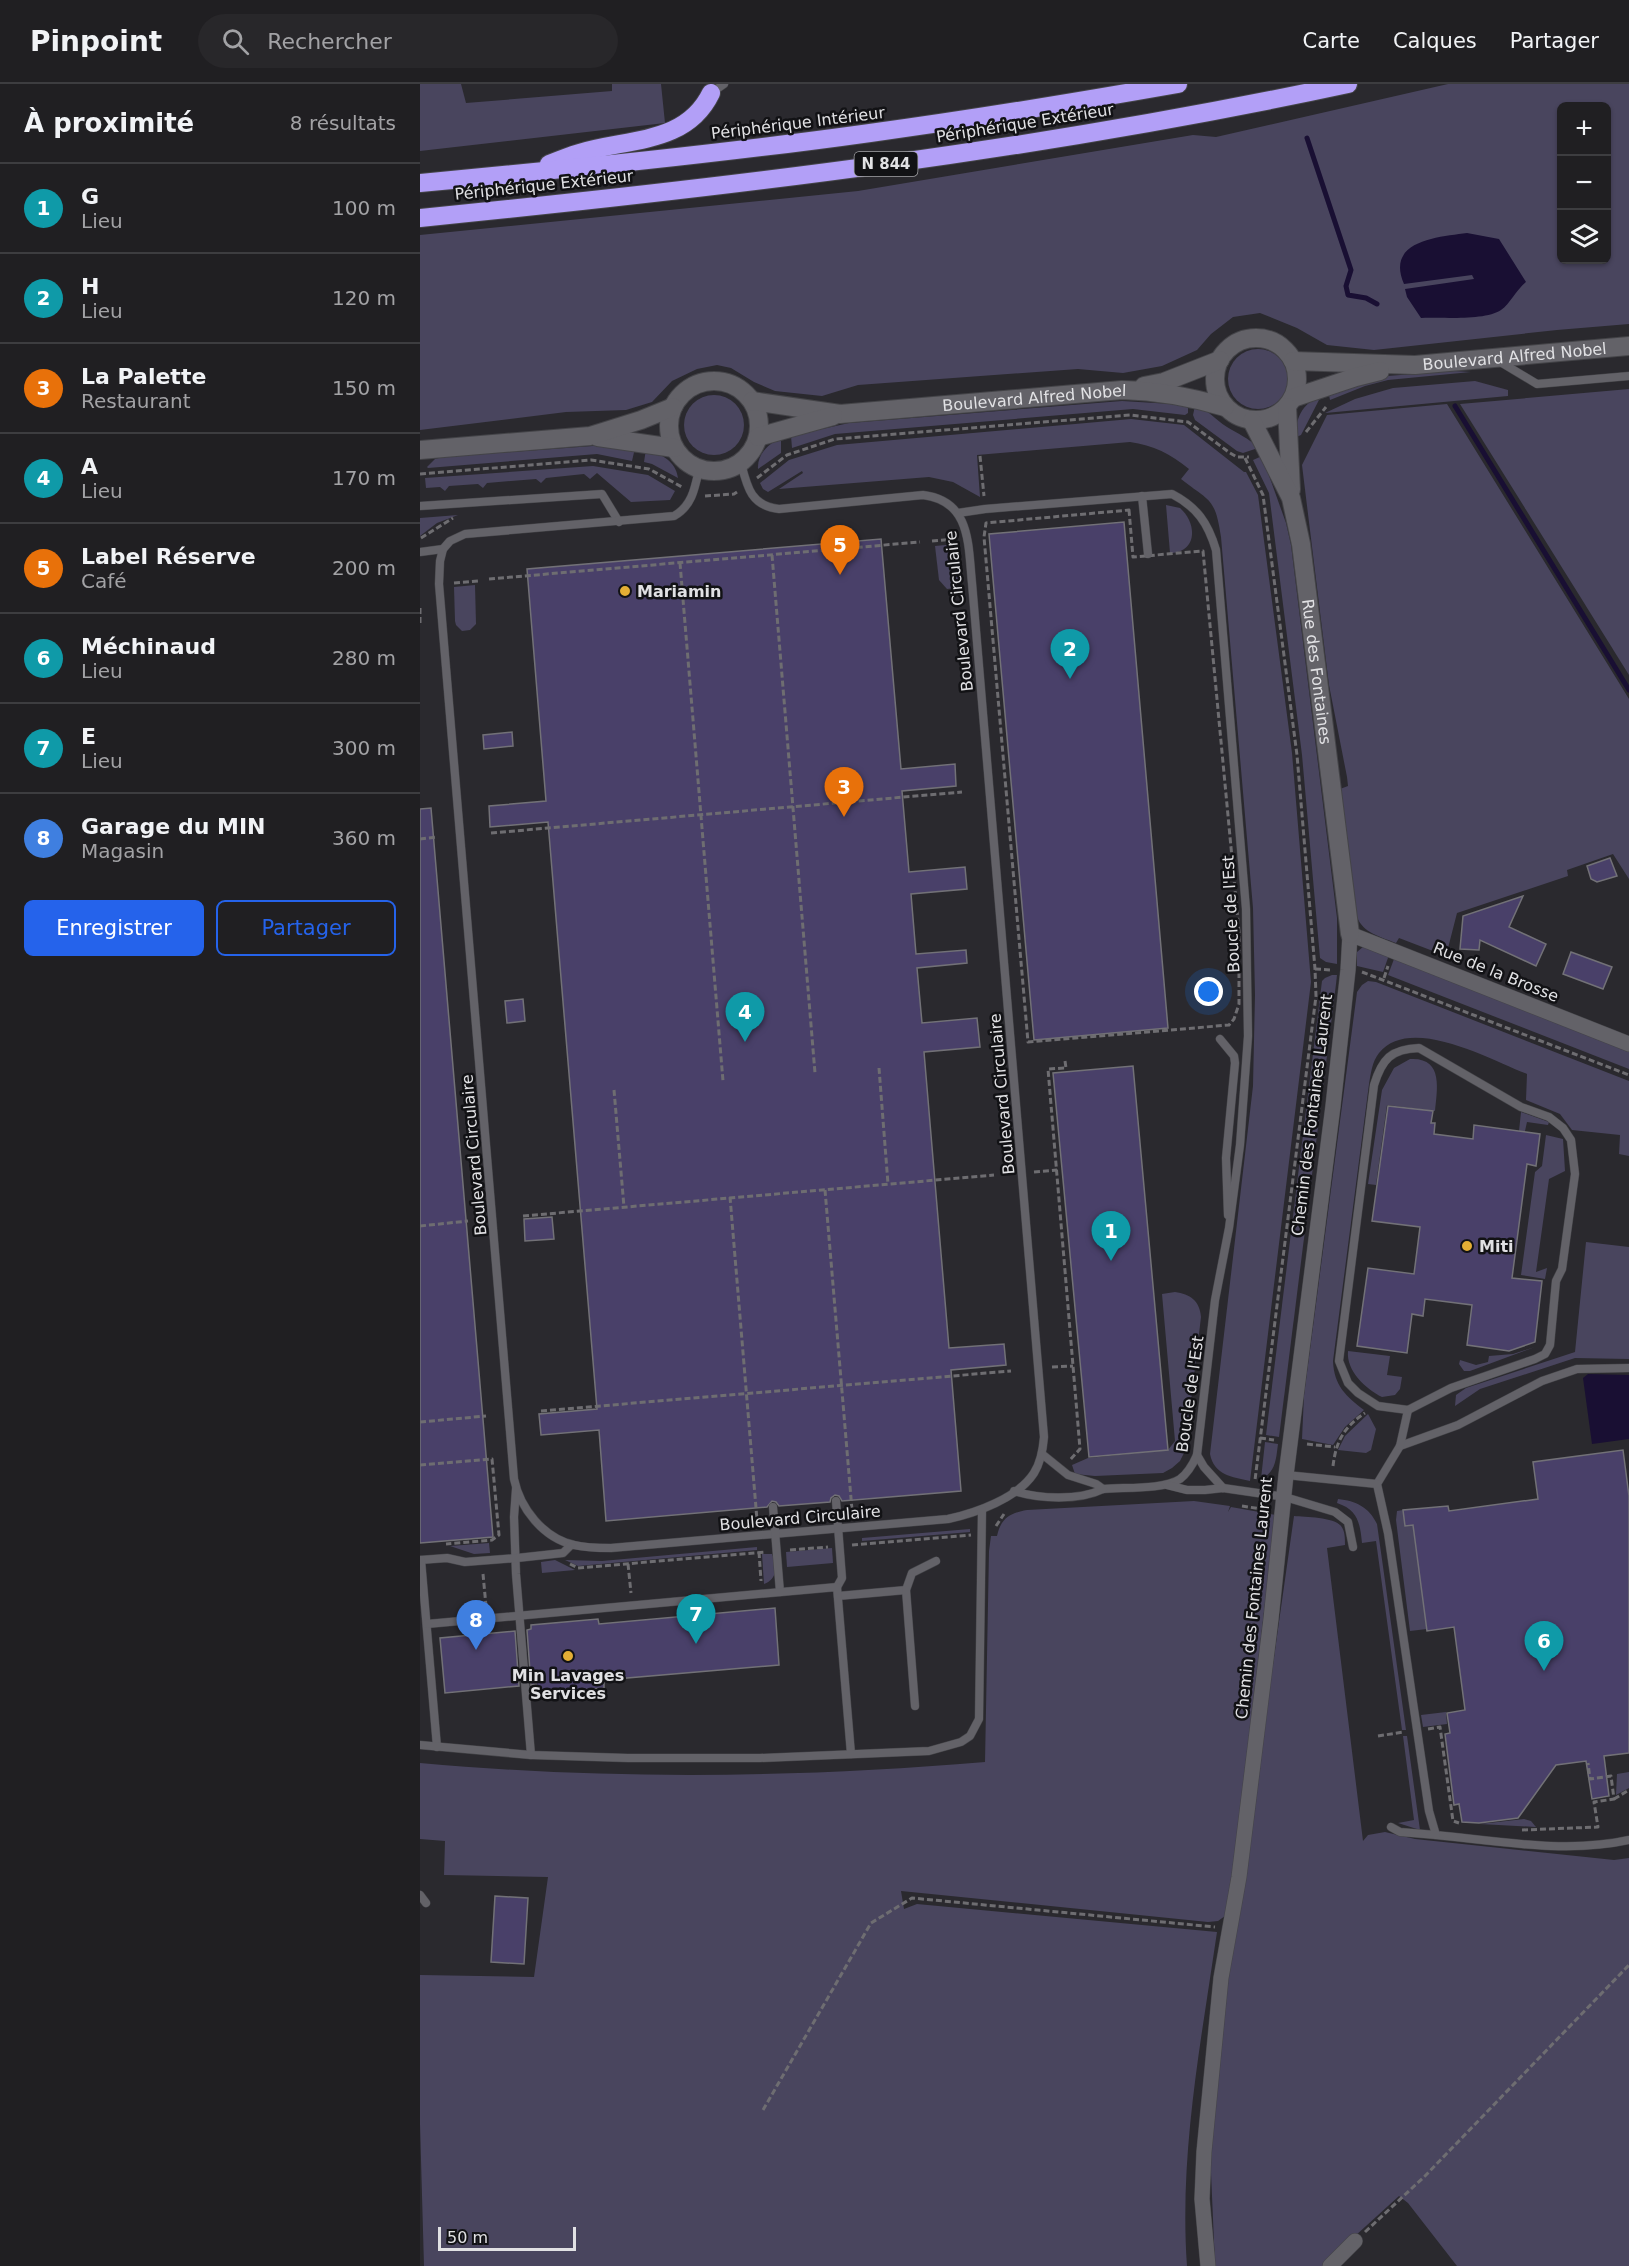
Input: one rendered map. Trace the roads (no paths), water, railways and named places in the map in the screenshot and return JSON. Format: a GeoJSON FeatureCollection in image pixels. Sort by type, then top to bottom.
{"type":"FeatureCollection","features":[{"type":"Feature","properties":{"kind":"highway","name":"Périphérique Intérieur"},"geometry":{"type":"LineString","coordinates":[[420,183],[728,152],[867,134],[1053,106],[1178,84]]}},
{"type":"Feature","properties":{"kind":"highway","name":"Périphérique Extérieur"},"geometry":{"type":"LineString","coordinates":[[420,218],[658,193],[956,155],[1199,114],[1348,84]]}},
{"type":"Feature","properties":{"kind":"highway"},"geometry":{"type":"LineString","coordinates":[[525,173],[580,152],[660,136],[677,130],[704,108],[716,87]]}},
{"type":"Feature","properties":{"kind":"main road"},"geometry":{"type":"LineString","coordinates":[[1291,498],[1290,402],[1298,383],[1293,361],[1279,344],[1266,339],[1251,338],[1234,343],[1223,353],[1216,366],[1214,381],[1217,395],[1225,407],[1238,417],[1252,421],[1276,416],[1290,402],[1356,377],[1415,365]]}},
{"type":"Feature","properties":{"kind":"main road","name":"Boulevard Alfred Nobel"},"geometry":{"type":"LineString","coordinates":[[1293,361],[1415,365],[1629,346]]}},
{"type":"Feature","properties":{"kind":"main road"},"geometry":{"type":"LineString","coordinates":[[1122,390],[1164,382],[1220,360]]}},
{"type":"Feature","properties":{"kind":"main road"},"geometry":{"type":"LineString","coordinates":[[420,450],[590,436],[673,407],[687,390],[707,382],[722,382],[736,387],[752,401],[759,419],[758,437],[751,451],[741,463],[724,470],[699,469],[682,458],[674,448],[669,428],[673,407]]}},
{"type":"Feature","properties":{"kind":"main road","name":"Boulevard Alfred Nobel"},"geometry":{"type":"LineString","coordinates":[[758,437],[840,414],[1122,390],[1154,391],[1225,407]]}},
{"type":"Feature","properties":{"kind":"main road","name":"Boulevard Alfred Nobel"},"geometry":{"type":"LineString","coordinates":[[752,401],[840,414]]}},
{"type":"Feature","properties":{"kind":"main road","name":"Rue des Fontaines"},"geometry":{"type":"LineString","coordinates":[[1252,421],[1291,498],[1301,544],[1350,934]]}},
{"type":"Feature","properties":{"kind":"main road"},"geometry":{"type":"LineString","coordinates":[[590,436],[674,448]]}},
{"type":"Feature","properties":{"kind":"street","name":"Chemin des Fontaines Laurent"},"geometry":{"type":"LineString","coordinates":[[1208,2266],[1202,2199],[1203,2152],[1221,1978],[1239,1876],[1348,970],[1350,934]]}},
{"type":"Feature","properties":{"kind":"street","name":"Rue de la Brosse"},"geometry":{"type":"LineString","coordinates":[[1350,934],[1629,1044]]}},
{"type":"Feature","properties":{"kind":"street"},"geometry":{"type":"LineString","coordinates":[[1330,2266],[1355,2241]]}},
{"type":"Feature","properties":{"kind":"lane"},"geometry":{"type":"LineString","coordinates":[[1493,358],[1537,384],[1629,376]]}},
{"type":"Feature","properties":{"kind":"lane","name":"Boulevard Circulaire"},"geometry":{"type":"LineString","coordinates":[[443,549],[440,561],[440,595],[516,1488],[528,1513],[554,1536],[571,1545],[611,1548],[948,1519],[982,1510],[1021,1487],[1034,1473],[1042,1454],[1043,1424],[973,594],[966,534],[958,513],[943,500],[923,495],[779,509],[760,505],[747,485],[741,463]]}},
{"type":"Feature","properties":{"kind":"lane"},"geometry":{"type":"LineString","coordinates":[[420,552],[443,549],[450,541],[465,534],[674,516],[688,505],[694,492],[699,469]]}},
{"type":"Feature","properties":{"kind":"lane"},"geometry":{"type":"LineString","coordinates":[[420,506],[602,494],[618,522]]}},
{"type":"Feature","properties":{"kind":"lane","name":"Boucle de l'Est"},"geometry":{"type":"LineString","coordinates":[[958,513],[1172,494],[1195,508],[1211,533],[1216,550],[1248,951],[1248,1047],[1240,1145],[1229,1228],[1215,1300],[1197,1455],[1181,1478],[1165,1485]]}},
{"type":"Feature","properties":{"kind":"lane"},"geometry":{"type":"LineString","coordinates":[[1142,496],[1148,554]]}},
{"type":"Feature","properties":{"kind":"lane"},"geometry":{"type":"LineString","coordinates":[[1220,1039],[1229,1048],[1235,1063],[1226,1158],[1229,1228]]}},
{"type":"Feature","properties":{"kind":"lane"},"geometry":{"type":"LineString","coordinates":[[1419,1048],[1521,1107],[1555,1121],[1571,1140],[1575,1174],[1562,1269],[1557,1281],[1550,1346],[1545,1354],[1451,1388],[1408,1410],[1378,1406],[1358,1393],[1342,1373],[1339,1361],[1374,1085],[1384,1060],[1395,1053],[1419,1048]]}},
{"type":"Feature","properties":{"kind":"lane"},"geometry":{"type":"LineString","coordinates":[[1400,1446],[1458,1425],[1542,1381],[1577,1369],[1629,1368]]}},
{"type":"Feature","properties":{"kind":"lane"},"geometry":{"type":"LineString","coordinates":[[1408,1410],[1400,1446],[1377,1484],[1389,1533],[1429,1811],[1436,1835]]}},
{"type":"Feature","properties":{"kind":"lane"},"geometry":{"type":"LineString","coordinates":[[1042,1454],[1068,1475],[1103,1488]]}},
{"type":"Feature","properties":{"kind":"lane"},"geometry":{"type":"LineString","coordinates":[[1197,1455],[1204,1467],[1223,1488]]}},
{"type":"Feature","properties":{"kind":"lane"},"geometry":{"type":"LineString","coordinates":[[1286,1475],[1377,1484]]}},
{"type":"Feature","properties":{"kind":"lane"},"geometry":{"type":"LineString","coordinates":[[1014,1491],[1039,1497],[1050,1497],[1095,1493],[1103,1488],[1165,1485],[1187,1490],[1223,1488],[1285,1497],[1343,1516],[1351,1530],[1353,1547]]}},
{"type":"Feature","properties":{"kind":"lane"},"geometry":{"type":"LineString","coordinates":[[516,1488],[514,1517],[531,1755]]}},
{"type":"Feature","properties":{"kind":"lane"},"geometry":{"type":"LineString","coordinates":[[836,1501],[842,1578],[837,1592],[851,1754]]}},
{"type":"Feature","properties":{"kind":"lane"},"geometry":{"type":"LineString","coordinates":[[773,1507],[780,1592]]}},
{"type":"Feature","properties":{"kind":"lane"},"geometry":{"type":"LineString","coordinates":[[420,1745],[531,1755],[690,1758],[929,1751],[949,1747],[970,1736],[980,1719],[982,1510]]}},
{"type":"Feature","properties":{"kind":"lane"},"geometry":{"type":"LineString","coordinates":[[437,1746],[421,1560],[447,1558],[465,1562],[563,1553],[571,1545]]}},
{"type":"Feature","properties":{"kind":"lane"},"geometry":{"type":"LineString","coordinates":[[915,1706],[906,1590],[912,1573],[936,1561]]}},
{"type":"Feature","properties":{"kind":"lane"},"geometry":{"type":"LineString","coordinates":[[427,1624],[780,1592],[906,1590]]}},
{"type":"Feature","properties":{"kind":"lane"},"geometry":{"type":"LineString","coordinates":[[1391,1827],[1400,1832],[1542,1845],[1600,1845],[1629,1840]]}},
{"type":"Feature","properties":{"kind":"lane"},"geometry":{"type":"LineString","coordinates":[[420,1895],[426,1903]]}},
{"type":"Feature","properties":{"kind":"waterway"},"geometry":{"type":"LineString","coordinates":[[1307,138],[1351,270],[1346,286],[1348,295],[1366,298],[1377,304]]}},
{"type":"Feature","properties":{"kind":"waterway"},"geometry":{"type":"LineString","coordinates":[[1455,406],[1629,690]]}},
{"type":"Feature","properties":{"kind":"place","name":"Label Réserve"},"geometry":{"type":"Point","coordinates":[840,575]}},
{"type":"Feature","properties":{"kind":"place","name":"Mariamin"},"geometry":{"type":"Point","coordinates":[625,591]}},
{"type":"Feature","properties":{"kind":"place","name":"H"},"geometry":{"type":"Point","coordinates":[1070,679]}},
{"type":"Feature","properties":{"kind":"place","name":"La Palette"},"geometry":{"type":"Point","coordinates":[844,817]}},
{"type":"Feature","properties":{"kind":"place","name":"A"},"geometry":{"type":"Point","coordinates":[745,1042]}},
{"type":"Feature","properties":{"kind":"place","name":"Miti"},"geometry":{"type":"Point","coordinates":[1467,1246]}},
{"type":"Feature","properties":{"kind":"place","name":"G"},"geometry":{"type":"Point","coordinates":[1111,1261]}},
{"type":"Feature","properties":{"kind":"place","name":"E"},"geometry":{"type":"Point","coordinates":[696,1644]}},
{"type":"Feature","properties":{"kind":"place","name":"Garage du MIN"},"geometry":{"type":"Point","coordinates":[476,1650]}},
{"type":"Feature","properties":{"kind":"place","name":"Min Lavages Services"},"geometry":{"type":"Point","coordinates":[568,1656]}},
{"type":"Feature","properties":{"kind":"place","name":"Méchinaud"},"geometry":{"type":"Point","coordinates":[1544,1671]}}]}
